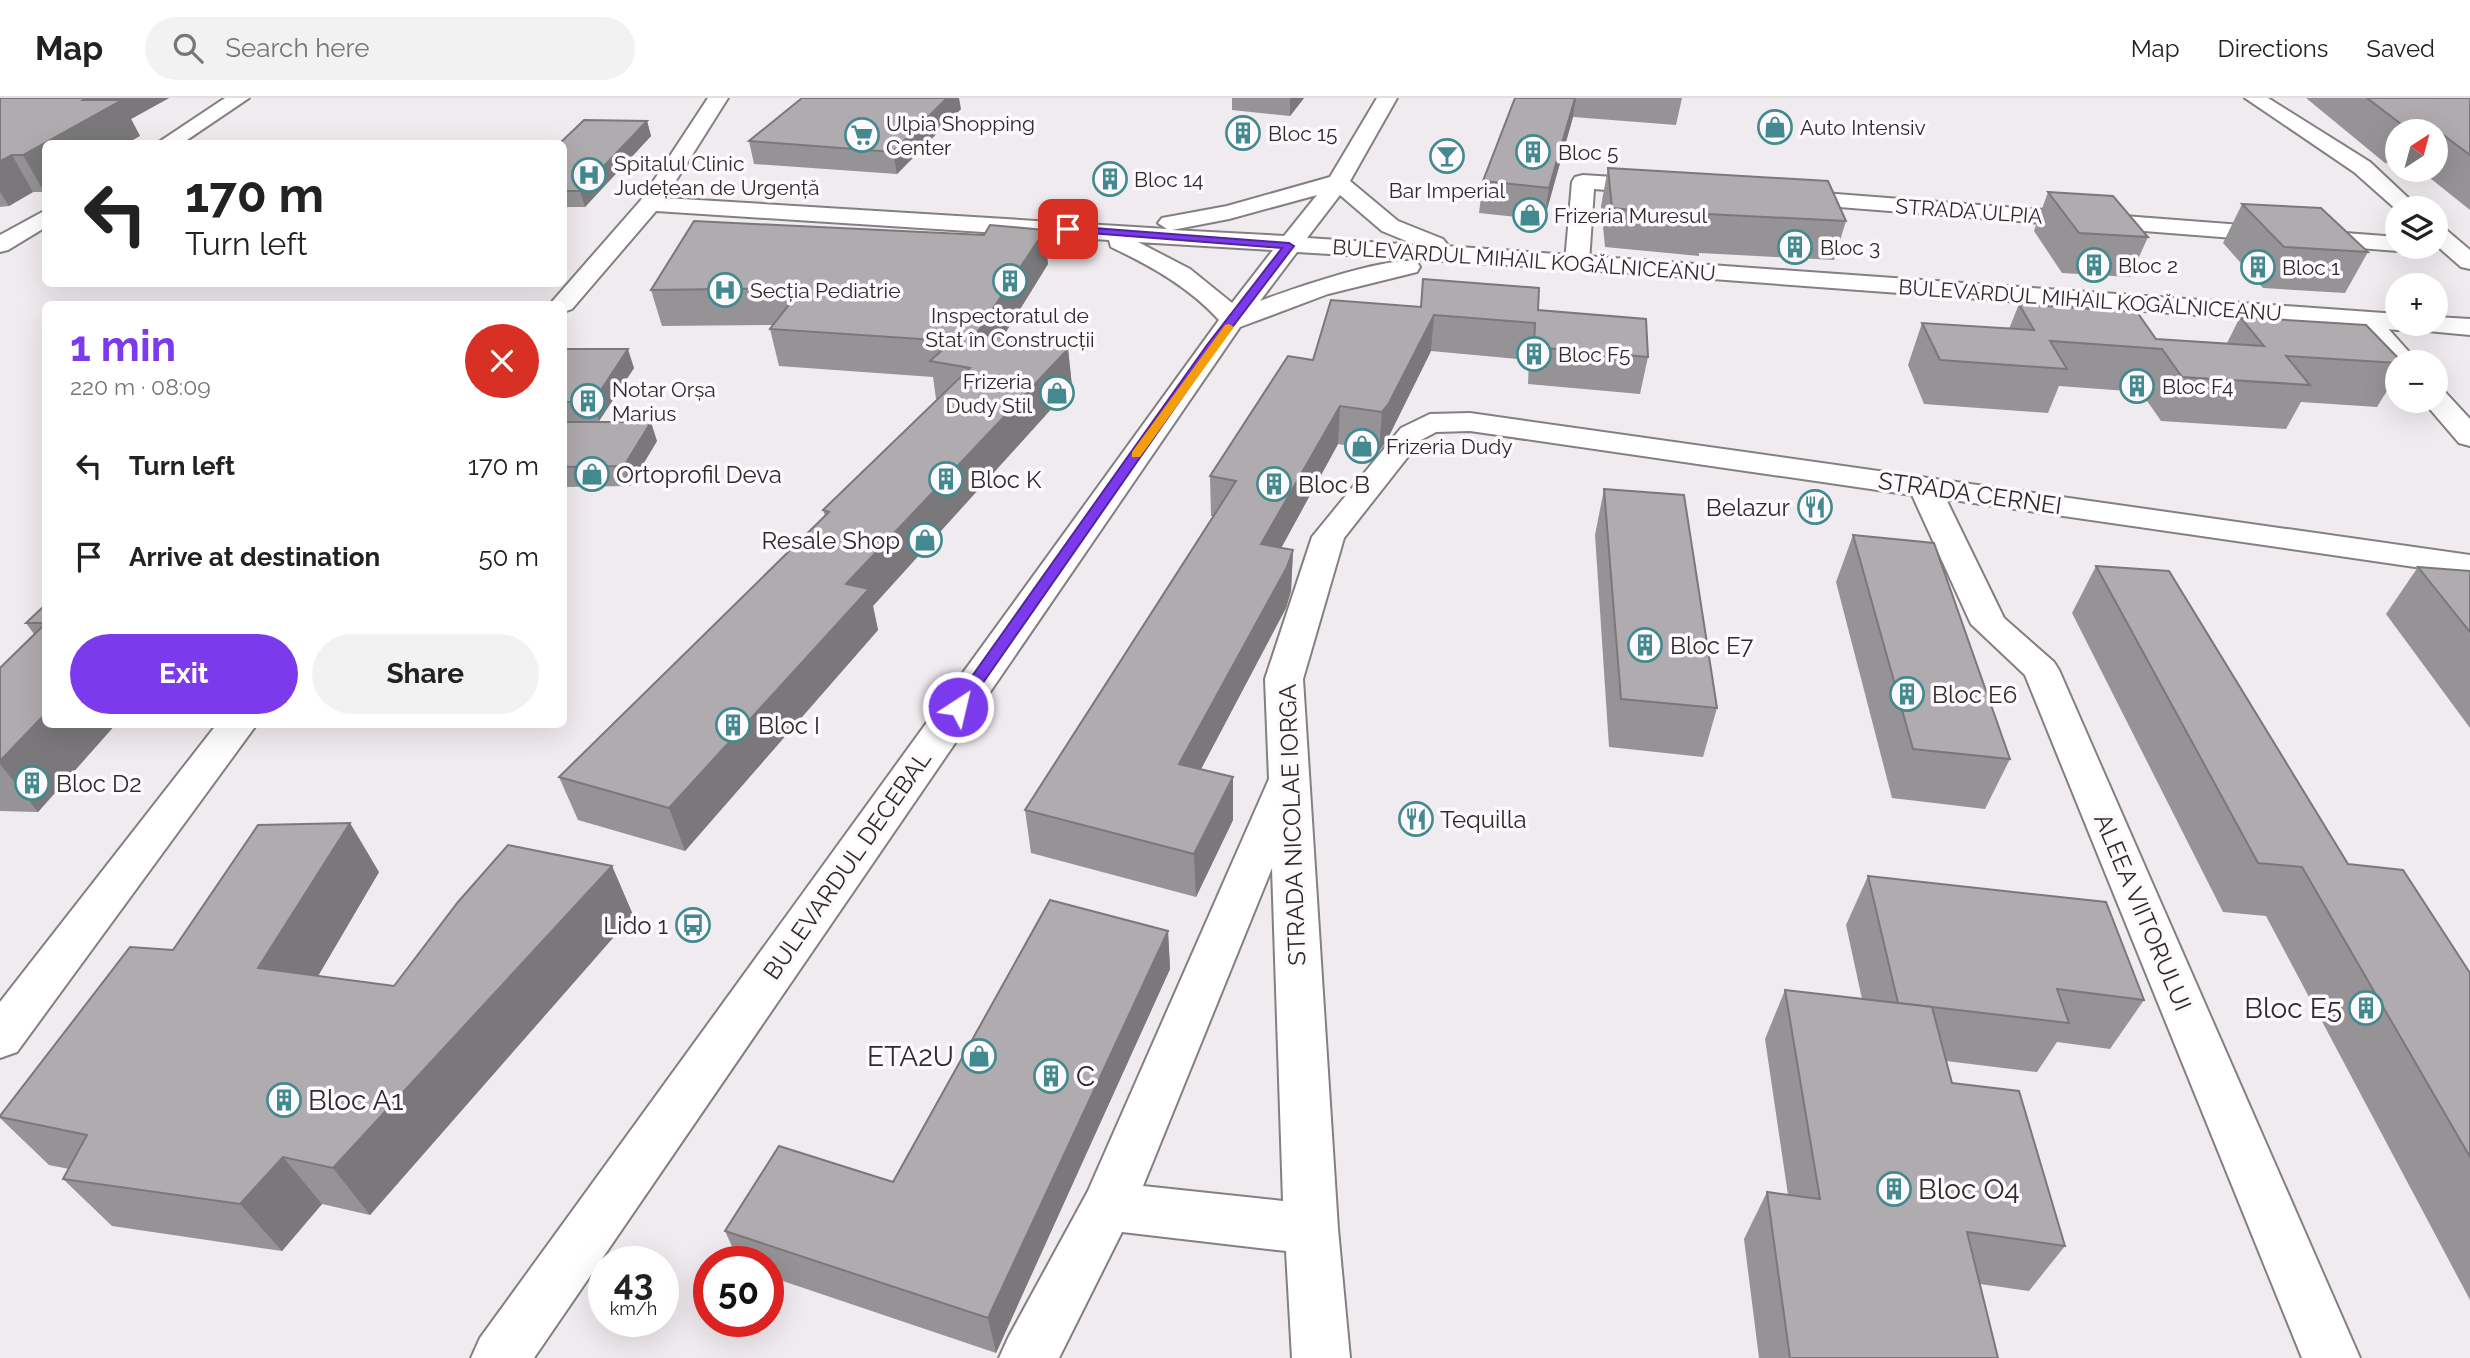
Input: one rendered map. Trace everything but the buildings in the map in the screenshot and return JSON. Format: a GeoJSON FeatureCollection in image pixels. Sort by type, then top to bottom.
{"type":"FeatureCollection","features":[{"type":"Feature","properties":{"kind":"street"},"geometry":{"type":"LineString","coordinates":[[172,140],[239,98]]}},
{"type":"Feature","properties":{"kind":"street"},"geometry":{"type":"LineString","coordinates":[[566,301],[650,204],[718,98]]}},
{"type":"Feature","properties":{"kind":"street","name":"BULEVARDUL DECEBAL"},"geometry":{"type":"LineString","coordinates":[[500,1358],[1195,370],[1338,182],[1387,98]]}},
{"type":"Feature","properties":{"kind":"street"},"geometry":{"type":"LineString","coordinates":[[2255,98],[2362,167],[2395,196]]}},
{"type":"Feature","properties":{"kind":"street"},"geometry":{"type":"LineString","coordinates":[[1091,230],[1194,219],[1235,211],[1338,182],[1390,226],[1465,256]]}},
{"type":"Feature","properties":{"kind":"street"},"geometry":{"type":"LineString","coordinates":[[1577,262],[1583,182],[1680,189]]}},
{"type":"Feature","properties":{"kind":"street","name":"STRADA ULPIA"},"geometry":{"type":"LineString","coordinates":[[1763,195],[2385,243]]}},
{"type":"Feature","properties":{"kind":"street","name":"BULEVARDUL MIHAIL KOGĂLNICEANU"},"geometry":{"type":"LineString","coordinates":[[650,204],[1577,262],[2385,321]]}},
{"type":"Feature","properties":{"kind":"street"},"geometry":{"type":"LineString","coordinates":[[0,219],[42,218]]}},
{"type":"Feature","properties":{"kind":"street"},"geometry":{"type":"LineString","coordinates":[[0,245],[42,219]]}},
{"type":"Feature","properties":{"kind":"street"},"geometry":{"type":"LineString","coordinates":[[1091,230],[1178,270],[1214,299],[1234,321],[1348,279],[1465,256]]}},
{"type":"Feature","properties":{"kind":"street"},"geometry":{"type":"LineString","coordinates":[[2366,320],[2392,350]]}},
{"type":"Feature","properties":{"kind":"street"},"geometry":{"type":"LineString","coordinates":[[2448,326],[2470,327]]}},
{"type":"Feature","properties":{"kind":"street"},"geometry":{"type":"LineString","coordinates":[[2448,412],[2470,437]]}},
{"type":"Feature","properties":{"kind":"street","name":"STRADA CERNEI"},"geometry":{"type":"LineString","coordinates":[[1470,422],[2470,565]]}},
{"type":"Feature","properties":{"kind":"street","name":"STRADA NICOLAE IORGA"},"geometry":{"type":"LineString","coordinates":[[1321,1358],[1311,1229],[1284,680],[1328,537],[1411,434],[1430,423],[1470,422]]}},
{"type":"Feature","properties":{"kind":"street","name":"ALEEA VIITORULUI"},"geometry":{"type":"LineString","coordinates":[[1924,487],[1989,624],[2041,670],[2331,1358]]}},
{"type":"Feature","properties":{"kind":"street"},"geometry":{"type":"LineString","coordinates":[[0,1038],[235,728]]}},
{"type":"Feature","properties":{"kind":"street"},"geometry":{"type":"LineString","coordinates":[[1028,1358],[1108,1206],[1289,778]]}},
{"type":"Feature","properties":{"kind":"street"},"geometry":{"type":"LineString","coordinates":[[1108,1206],[1311,1229]]}},
{"type":"Feature","properties":{"kind":"slow traffic"},"geometry":{"type":"LineString","coordinates":[[1136,455],[1211,348],[1229,327]]}},
{"type":"Feature","properties":{"kind":"place","name":"Auto Intensiv"},"geometry":{"type":"Point","coordinates":[1775,127]}},
{"type":"Feature","properties":{"kind":"place","name":"Bloc 15"},"geometry":{"type":"Point","coordinates":[1243,133]}},
{"type":"Feature","properties":{"kind":"place","name":"Ulpia Shopping Center"},"geometry":{"type":"Point","coordinates":[862,135]}},
{"type":"Feature","properties":{"kind":"place","name":"Bloc 5"},"geometry":{"type":"Point","coordinates":[1533,152]}},
{"type":"Feature","properties":{"kind":"place","name":"Bar Imperial"},"geometry":{"type":"Point","coordinates":[1447,156]}},
{"type":"Feature","properties":{"kind":"place","name":"Spitalul Clinic Județean de Urgență"},"geometry":{"type":"Point","coordinates":[589,175]}},
{"type":"Feature","properties":{"kind":"place","name":"Bloc 14"},"geometry":{"type":"Point","coordinates":[1110,179]}},
{"type":"Feature","properties":{"kind":"place","name":"Frizeria Muresul"},"geometry":{"type":"Point","coordinates":[1530,215]}},
{"type":"Feature","properties":{"kind":"place","name":"Bloc 3"},"geometry":{"type":"Point","coordinates":[1795,247]}},
{"type":"Feature","properties":{"kind":"place","name":"Bloc 2"},"geometry":{"type":"Point","coordinates":[2094,265]}},
{"type":"Feature","properties":{"kind":"place","name":"Bloc 1"},"geometry":{"type":"Point","coordinates":[2258,267]}},
{"type":"Feature","properties":{"kind":"place","name":"Inspectoratul de Stat în Construcții"},"geometry":{"type":"Point","coordinates":[1010,281]}},
{"type":"Feature","properties":{"kind":"place","name":"Secția Pediatrie"},"geometry":{"type":"Point","coordinates":[725,290]}},
{"type":"Feature","properties":{"kind":"place","name":"Bloc F5"},"geometry":{"type":"Point","coordinates":[1534,354]}},
{"type":"Feature","properties":{"kind":"place","name":"Bloc F4"},"geometry":{"type":"Point","coordinates":[2137,386]}},
{"type":"Feature","properties":{"kind":"place","name":"Frizeria Dudy Stil"},"geometry":{"type":"Point","coordinates":[1057,393]}},
{"type":"Feature","properties":{"kind":"place","name":"Notar Orșa Marius"},"geometry":{"type":"Point","coordinates":[588,401]}},
{"type":"Feature","properties":{"kind":"place","name":"Frizeria Dudy"},"geometry":{"type":"Point","coordinates":[1362,446]}},
{"type":"Feature","properties":{"kind":"place","name":"Ortoprofil Deva"},"geometry":{"type":"Point","coordinates":[592,474]}},
{"type":"Feature","properties":{"kind":"place","name":"Bloc K"},"geometry":{"type":"Point","coordinates":[946,479]}},
{"type":"Feature","properties":{"kind":"place","name":"Bloc B"},"geometry":{"type":"Point","coordinates":[1274,484]}},
{"type":"Feature","properties":{"kind":"place","name":"Belazur"},"geometry":{"type":"Point","coordinates":[1815,507]}},
{"type":"Feature","properties":{"kind":"place","name":"Resale Shop"},"geometry":{"type":"Point","coordinates":[925,540]}},
{"type":"Feature","properties":{"kind":"place","name":"Bloc E7"},"geometry":{"type":"Point","coordinates":[1645,645]}},
{"type":"Feature","properties":{"kind":"place","name":"Bloc E6"},"geometry":{"type":"Point","coordinates":[1907,694]}},
{"type":"Feature","properties":{"kind":"place","name":"Bloc I"},"geometry":{"type":"Point","coordinates":[733,725]}},
{"type":"Feature","properties":{"kind":"place","name":"Bloc D2"},"geometry":{"type":"Point","coordinates":[32,783]}},
{"type":"Feature","properties":{"kind":"place","name":"Tequilla"},"geometry":{"type":"Point","coordinates":[1416,819]}},
{"type":"Feature","properties":{"kind":"place","name":"Lido 1"},"geometry":{"type":"Point","coordinates":[693,925]}},
{"type":"Feature","properties":{"kind":"place","name":"Bloc E5"},"geometry":{"type":"Point","coordinates":[2366,1008]}},
{"type":"Feature","properties":{"kind":"place","name":"ETA2U"},"geometry":{"type":"Point","coordinates":[979,1056]}},
{"type":"Feature","properties":{"kind":"place","name":"C"},"geometry":{"type":"Point","coordinates":[1051,1076]}},
{"type":"Feature","properties":{"kind":"place","name":"Bloc A1"},"geometry":{"type":"Point","coordinates":[284,1100]}},
{"type":"Feature","properties":{"kind":"place","name":"Bloc O4"},"geometry":{"type":"Point","coordinates":[1894,1189]}},
{"type":"Feature","properties":{"kind":"route"},"geometry":{"type":"LineString","coordinates":[[958,707],[1211,348],[1289,246],[1068,229]]}}]}
